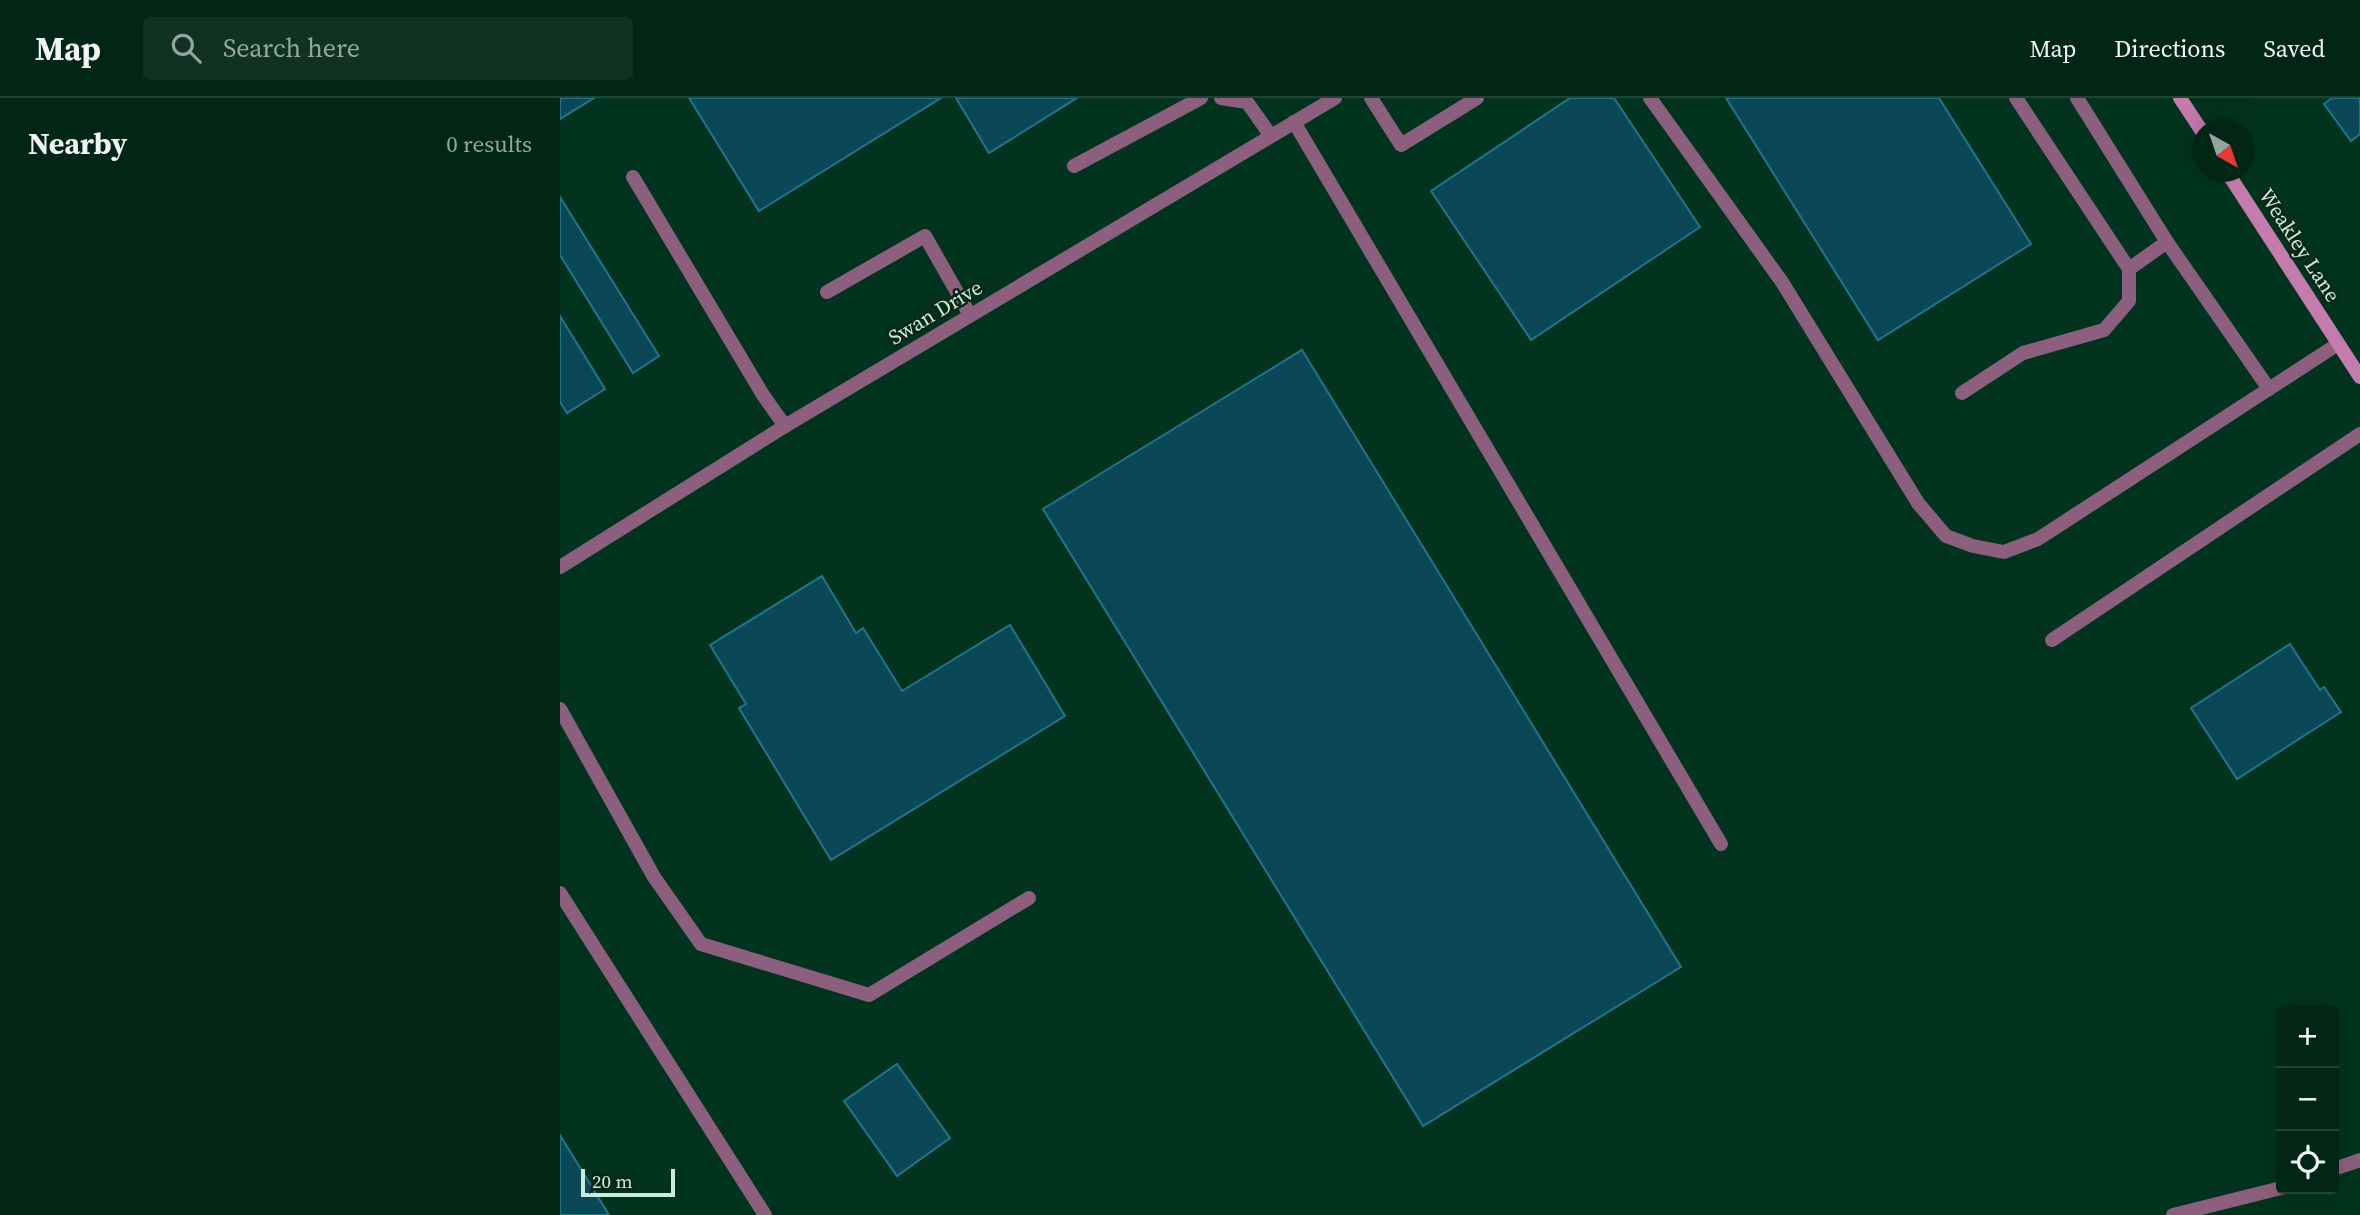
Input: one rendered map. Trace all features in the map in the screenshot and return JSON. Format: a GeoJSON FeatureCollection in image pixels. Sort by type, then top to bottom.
{"type":"FeatureCollection","features":[{"type":"Feature","properties":{"kind":"main road"},"geometry":{"type":"LineString","coordinates":[[2180,98],[2194,119]]}},
{"type":"Feature","properties":{"kind":"main road","name":"Weakley Lane"},"geometry":{"type":"LineString","coordinates":[[2233,182],[2360,377]]}},
{"type":"Feature","properties":{"kind":"street"},"geometry":{"type":"LineString","coordinates":[[1074,166],[1201,98]]}},
{"type":"Feature","properties":{"kind":"street"},"geometry":{"type":"LineString","coordinates":[[1221,98],[1251,100],[1271,136]]}},
{"type":"Feature","properties":{"kind":"street","name":"Swan Drive"},"geometry":{"type":"LineString","coordinates":[[560,567],[785,426],[1335,98]]}},
{"type":"Feature","properties":{"kind":"street"},"geometry":{"type":"LineString","coordinates":[[1371,98],[1401,145],[1477,98]]}},
{"type":"Feature","properties":{"kind":"street"},"geometry":{"type":"LineString","coordinates":[[1650,98],[1782,282],[1918,503],[1946,536],[1973,547],[2004,552],[2038,539],[2338,344]]}},
{"type":"Feature","properties":{"kind":"street"},"geometry":{"type":"LineString","coordinates":[[1962,393],[2023,353],[2104,330],[2129,301],[2129,269],[2016,98]]}},
{"type":"Feature","properties":{"kind":"street"},"geometry":{"type":"LineString","coordinates":[[2077,98],[2166,242],[2269,389]]}},
{"type":"Feature","properties":{"kind":"street"},"geometry":{"type":"LineString","coordinates":[[1294,122],[1721,844]]}},
{"type":"Feature","properties":{"kind":"street"},"geometry":{"type":"LineString","coordinates":[[633,177],[785,426]]}},
{"type":"Feature","properties":{"kind":"street"},"geometry":{"type":"LineString","coordinates":[[827,292],[925,236],[970,315]]}},
{"type":"Feature","properties":{"kind":"street"},"geometry":{"type":"LineString","coordinates":[[2129,269],[2166,242]]}},
{"type":"Feature","properties":{"kind":"street"},"geometry":{"type":"LineString","coordinates":[[2052,640],[2360,434]]}},
{"type":"Feature","properties":{"kind":"street"},"geometry":{"type":"LineString","coordinates":[[560,709],[654,877],[701,944],[869,995],[1029,898]]}},
{"type":"Feature","properties":{"kind":"street"},"geometry":{"type":"LineString","coordinates":[[560,893],[765,1215]]}},
{"type":"Feature","properties":{"kind":"street"},"geometry":{"type":"LineString","coordinates":[[2339,1167],[2360,1160]]}},
{"type":"Feature","properties":{"kind":"street"},"geometry":{"type":"LineString","coordinates":[[2174,1215],[2276,1189]]}},
{"type":"Feature","properties":{"kind":"building"},"geometry":{"type":"Polygon","coordinates":[[[560,98],[594,98],[560,119],[560,98]]]}},
{"type":"Feature","properties":{"kind":"building"},"geometry":{"type":"Polygon","coordinates":[[[689,98],[941,98],[759,211],[689,98]]]}},
{"type":"Feature","properties":{"kind":"building"},"geometry":{"type":"Polygon","coordinates":[[[956,98],[1077,98],[989,153],[956,98]]]}},
{"type":"Feature","properties":{"kind":"building"},"geometry":{"type":"Polygon","coordinates":[[[1570,98],[1614,98],[1700,227],[1531,340],[1431,191],[1570,98]]]}},
{"type":"Feature","properties":{"kind":"building"},"geometry":{"type":"Polygon","coordinates":[[[1726,98],[1939,98],[2031,244],[1878,340],[1726,98]]]}},
{"type":"Feature","properties":{"kind":"building"},"geometry":{"type":"Polygon","coordinates":[[[2332,98],[2360,98],[2360,134],[2351,141],[2324,104],[2332,98]]]}},
{"type":"Feature","properties":{"kind":"building"},"geometry":{"type":"Polygon","coordinates":[[[560,197],[659,356],[633,373],[560,255],[560,197]]]}},
{"type":"Feature","properties":{"kind":"building"},"geometry":{"type":"Polygon","coordinates":[[[560,316],[605,389],[567,413],[560,402],[560,316]]]}},
{"type":"Feature","properties":{"kind":"building"},"geometry":{"type":"Polygon","coordinates":[[[1302,350],[1681,967],[1423,1126],[1043,509],[1302,350]]]}},
{"type":"Feature","properties":{"kind":"building"},"geometry":{"type":"Polygon","coordinates":[[[822,576],[856,633],[863,628],[902,691],[1010,625],[1065,716],[831,860],[739,708],[746,704],[710,645],[822,576]]]}},
{"type":"Feature","properties":{"kind":"building"},"geometry":{"type":"Polygon","coordinates":[[[2290,644],[2320,690],[2324,687],[2341,712],[2237,779],[2191,708],[2290,644]]]}},
{"type":"Feature","properties":{"kind":"building"},"geometry":{"type":"Polygon","coordinates":[[[897,1064],[950,1138],[897,1176],[844,1101],[897,1064]]]}},
{"type":"Feature","properties":{"kind":"building"},"geometry":{"type":"Polygon","coordinates":[[[560,1135],[609,1215],[560,1215],[560,1135]]]}}]}
